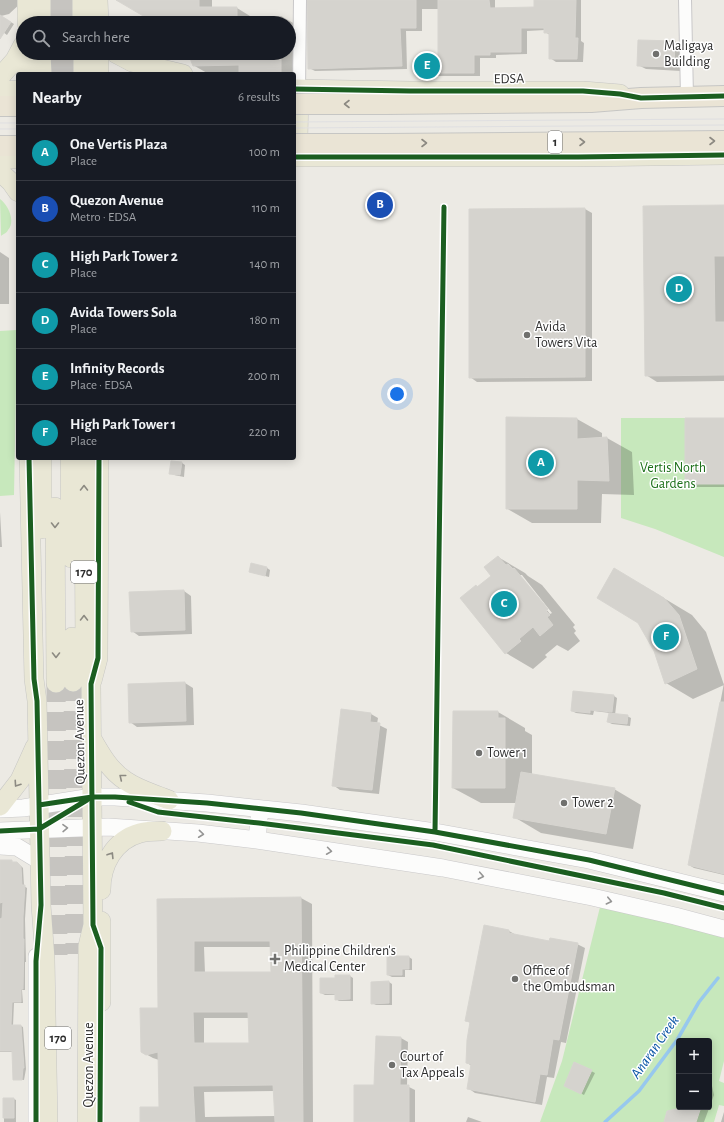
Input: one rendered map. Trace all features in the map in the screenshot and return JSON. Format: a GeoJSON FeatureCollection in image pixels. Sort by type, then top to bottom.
{"type":"FeatureCollection","features":[{"type":"Feature","properties":{"kind":"highway","name":"EDSA"},"geometry":{"type":"LineString","coordinates":[[296,94],[386,104],[591,102],[641,98],[724,96]]}},
{"type":"Feature","properties":{"kind":"highway"},"geometry":{"type":"LineString","coordinates":[[0,106],[16,106]]}},
{"type":"Feature","properties":{"kind":"highway","name":"1"},"geometry":{"type":"LineString","coordinates":[[299,153],[385,144],[724,141]]}},
{"type":"Feature","properties":{"kind":"highway"},"geometry":{"type":"LineString","coordinates":[[0,146],[16,146]]}},
{"type":"Feature","properties":{"kind":"main road"},"geometry":{"type":"LineString","coordinates":[[27,0],[27,16]]}},
{"type":"Feature","properties":{"kind":"main road"},"geometry":{"type":"LineString","coordinates":[[41,0],[41,16]]}},
{"type":"Feature","properties":{"kind":"main road"},"geometry":{"type":"LineString","coordinates":[[82,0],[82,16]]}},
{"type":"Feature","properties":{"kind":"main road"},"geometry":{"type":"LineString","coordinates":[[98,0],[99,16]]}},
{"type":"Feature","properties":{"kind":"main road"},"geometry":{"type":"LineString","coordinates":[[0,78],[16,57]]}},
{"type":"Feature","properties":{"kind":"main road"},"geometry":{"type":"LineString","coordinates":[[27,60],[27,72]]}},
{"type":"Feature","properties":{"kind":"main road"},"geometry":{"type":"LineString","coordinates":[[41,60],[42,72]]}},
{"type":"Feature","properties":{"kind":"main road"},"geometry":{"type":"LineString","coordinates":[[83,60],[83,72]]}},
{"type":"Feature","properties":{"kind":"main road"},"geometry":{"type":"LineString","coordinates":[[99,60],[99,72]]}},
{"type":"Feature","properties":{"kind":"main road"},"geometry":{"type":"LineString","coordinates":[[128,60],[174,72]]}},
{"type":"Feature","properties":{"kind":"main road"},"geometry":{"type":"LineString","coordinates":[[0,91],[16,90]]}},
{"type":"Feature","properties":{"kind":"main road","name":"EDSA"},"geometry":{"type":"LineString","coordinates":[[296,94],[417,91],[583,91],[620,94],[641,98]]}},
{"type":"Feature","properties":{"kind":"main road"},"geometry":{"type":"LineString","coordinates":[[296,94],[298,139],[300,146],[299,153]]}},
{"type":"Feature","properties":{"kind":"main road"},"geometry":{"type":"LineString","coordinates":[[0,150],[16,150]]}},
{"type":"Feature","properties":{"kind":"main road","name":"1"},"geometry":{"type":"LineString","coordinates":[[299,153],[578,157],[724,154]]}},
{"type":"Feature","properties":{"kind":"main road"},"geometry":{"type":"LineString","coordinates":[[0,159],[16,159]]}},
{"type":"Feature","properties":{"kind":"main road"},"geometry":{"type":"LineString","coordinates":[[0,172],[11,182],[16,189]]}},
{"type":"Feature","properties":{"kind":"main road","name":"170"},"geometry":{"type":"LineString","coordinates":[[28,460],[34,679],[37,701],[41,906],[45,959],[48,1122]]}},
{"type":"Feature","properties":{"kind":"main road","name":"170"},"geometry":{"type":"LineString","coordinates":[[37,701],[42,678],[42,460]]}},
{"type":"Feature","properties":{"kind":"main road","name":"Quezon Avenue"},"geometry":{"type":"LineString","coordinates":[[54,460],[64,682],[70,460]]}},
{"type":"Feature","properties":{"kind":"main road","name":"Quezon Avenue"},"geometry":{"type":"LineString","coordinates":[[84,460],[85,656],[91,684],[93,925],[88,946],[87,1122]]}},
{"type":"Feature","properties":{"kind":"main road","name":"Quezon Avenue"},"geometry":{"type":"LineString","coordinates":[[91,684],[98,658],[99,460]]}},
{"type":"Feature","properties":{"kind":"main road"},"geometry":{"type":"LineString","coordinates":[[0,806],[16,786],[25,771],[35,747],[37,736]]}},
{"type":"Feature","properties":{"kind":"main road"},"geometry":{"type":"LineString","coordinates":[[91,737],[110,767],[122,778],[139,788],[169,800]]}},
{"type":"Feature","properties":{"kind":"main road"},"geometry":{"type":"LineString","coordinates":[[0,809],[92,797],[169,800],[301,813],[481,840],[589,860],[724,893]]}},
{"type":"Feature","properties":{"kind":"main road"},"geometry":{"type":"LineString","coordinates":[[257,840],[260,809]]}},
{"type":"Feature","properties":{"kind":"main road"},"geometry":{"type":"LineString","coordinates":[[0,831],[108,827],[198,833],[257,840],[443,868],[592,898],[674,916],[724,929]]}},
{"type":"Feature","properties":{"kind":"main road"},"geometry":{"type":"LineString","coordinates":[[101,948],[102,877],[110,856],[119,844],[129,837],[140,833],[162,831]]}},
{"type":"Feature","properties":{"kind":"main road"},"geometry":{"type":"LineString","coordinates":[[0,846],[17,846],[40,861]]}},
{"type":"Feature","properties":{"kind":"main road","name":"Quezon Avenue"},"geometry":{"type":"LineString","coordinates":[[93,925],[101,948],[100,1122]]}},
{"type":"Feature","properties":{"kind":"main road","name":"Quezon Avenue"},"geometry":{"type":"LineString","coordinates":[[58,1122],[66,954],[76,1122]]}},
{"type":"Feature","properties":{"kind":"street"},"geometry":{"type":"LineString","coordinates":[[296,94],[300,0]]}},
{"type":"Feature","properties":{"kind":"street"},"geometry":{"type":"LineString","coordinates":[[685,0],[687,97]]}},
{"type":"Feature","properties":{"kind":"street","name":"170"},"geometry":{"type":"LineString","coordinates":[[36,1122],[36,961],[41,906]]}},
{"type":"Feature","properties":{"kind":"green space"},"geometry":{"type":"Polygon","coordinates":[[[0,199],[6,205],[11,218],[10,226],[6,233],[1,236],[0,199]]]}},
{"type":"Feature","properties":{"kind":"green space"},"geometry":{"type":"Polygon","coordinates":[[[16,330],[14,495],[0,496],[0,331],[16,330]]]}},
{"type":"Feature","properties":{"kind":"green space","name":"Vertis North Gardens"},"geometry":{"type":"Polygon","coordinates":[[[621,418],[724,418],[724,557],[655,529],[621,518],[621,418]]]}},
{"type":"Feature","properties":{"kind":"green space"},"geometry":{"type":"Polygon","coordinates":[[[601,903],[724,934],[724,1061],[719,1081],[724,1083],[724,1106],[719,1105],[714,1122],[540,1122],[562,1061],[601,903]]]}},
{"type":"Feature","properties":{"kind":"building"},"geometry":{"type":"Polygon","coordinates":[[[116,0],[199,0],[199,7],[237,7],[237,16],[143,16],[116,0]]]}},
{"type":"Feature","properties":{"kind":"building"},"geometry":{"type":"Polygon","coordinates":[[[307,0],[416,0],[416,28],[400,28],[402,66],[308,69],[307,0]]]}},
{"type":"Feature","properties":{"kind":"building"},"geometry":{"type":"Polygon","coordinates":[[[438,0],[489,0],[490,8],[534,7],[534,0],[576,0],[575,38],[578,38],[577,59],[549,59],[549,33],[544,33],[544,28],[521,28],[521,52],[490,52],[490,55],[474,55],[474,73],[416,73],[416,58],[438,57],[438,0]]]}},
{"type":"Feature","properties":{"kind":"building"},"geometry":{"type":"Polygon","coordinates":[[[0,15],[11,22],[0,39],[0,15]]]}},
{"type":"Feature","properties":{"kind":"building","name":"Maligaya Building"},"geometry":{"type":"Polygon","coordinates":[[[638,40],[675,41],[674,67],[637,66],[638,40]]]}},
{"type":"Feature","properties":{"kind":"building"},"geometry":{"type":"Polygon","coordinates":[[[191,60],[281,60],[281,72],[239,72],[239,65],[193,66],[191,60]]]}},
{"type":"Feature","properties":{"kind":"building"},"geometry":{"type":"Polygon","coordinates":[[[724,205],[724,256],[714,256],[715,322],[724,322],[724,375],[645,376],[643,206],[724,205]]]}},
{"type":"Feature","properties":{"kind":"building","name":"Avida Towers Vita"},"geometry":{"type":"Polygon","coordinates":[[[585,208],[585,377],[469,378],[469,209],[585,208]]]}},
{"type":"Feature","properties":{"kind":"building"},"geometry":{"type":"Polygon","coordinates":[[[506,417],[577,418],[577,439],[607,437],[609,481],[577,480],[577,509],[506,509],[506,417]]]}},
{"type":"Feature","properties":{"kind":"building"},"geometry":{"type":"Polygon","coordinates":[[[685,418],[724,418],[724,484],[685,484],[685,418]]]}},
{"type":"Feature","properties":{"kind":"building"},"geometry":{"type":"Polygon","coordinates":[[[171,461],[182,462],[180,475],[169,474],[171,461]]]}},
{"type":"Feature","properties":{"kind":"building"},"geometry":{"type":"Polygon","coordinates":[[[498,556],[506,565],[508,564],[513,569],[514,568],[548,609],[546,611],[550,615],[547,617],[553,625],[540,636],[533,627],[519,639],[521,641],[505,654],[460,598],[476,585],[477,587],[491,576],[484,567],[498,556]]]}},
{"type":"Feature","properties":{"kind":"building"},"geometry":{"type":"Polygon","coordinates":[[[251,563],[267,567],[265,576],[249,572],[251,563]]]}},
{"type":"Feature","properties":{"kind":"building"},"geometry":{"type":"Polygon","coordinates":[[[614,568],[664,598],[679,615],[697,669],[665,684],[654,651],[638,623],[597,598],[614,568]]]}},
{"type":"Feature","properties":{"kind":"building"},"geometry":{"type":"Polygon","coordinates":[[[184,590],[185,630],[131,632],[129,592],[184,590]]]}},
{"type":"Feature","properties":{"kind":"building"},"geometry":{"type":"Polygon","coordinates":[[[185,682],[186,721],[129,723],[128,684],[185,682]]]}},
{"type":"Feature","properties":{"kind":"building"},"geometry":{"type":"Polygon","coordinates":[[[573,691],[614,695],[612,712],[590,710],[590,713],[571,711],[573,691]]]}},
{"type":"Feature","properties":{"kind":"building"},"geometry":{"type":"Polygon","coordinates":[[[720,702],[724,702],[724,874],[688,865],[720,702]]]}},
{"type":"Feature","properties":{"kind":"building"},"geometry":{"type":"Polygon","coordinates":[[[341,709],[371,713],[370,722],[380,723],[372,790],[332,786],[341,709]]]}},
{"type":"Feature","properties":{"kind":"building","name":"Tower 1"},"geometry":{"type":"Polygon","coordinates":[[[453,711],[498,711],[498,718],[505,718],[505,788],[452,788],[453,711]]]}},
{"type":"Feature","properties":{"kind":"building"},"geometry":{"type":"Polygon","coordinates":[[[609,713],[628,715],[627,724],[607,722],[609,713]]]}},
{"type":"Feature","properties":{"kind":"building","name":"Tower 2"},"geometry":{"type":"Polygon","coordinates":[[[521,772],[615,788],[606,834],[513,818],[521,772]]]}},
{"type":"Feature","properties":{"kind":"building"},"geometry":{"type":"Polygon","coordinates":[[[0,860],[12,860],[12,862],[17,862],[21,866],[22,885],[25,885],[23,917],[23,989],[21,989],[21,1002],[12,1002],[11,1025],[21,1025],[24,1068],[22,1080],[13,1080],[12,1051],[0,1051],[0,919],[2,918],[3,902],[0,903],[0,860]]]}},
{"type":"Feature","properties":{"kind":"building"},"geometry":{"type":"Polygon","coordinates":[[[301,897],[303,1122],[275,1122],[273,1085],[193,1086],[195,1122],[140,1122],[140,1107],[159,1107],[158,1052],[146,1055],[141,1052],[140,1008],[158,1008],[157,899],[301,897]],[[194,941],[194,972],[271,972],[270,941],[194,941]],[[193,1012],[194,1043],[249,1043],[248,1012],[193,1012]]]}},
{"type":"Feature","properties":{"kind":"building"},"geometry":{"type":"Polygon","coordinates":[[[484,925],[509,930],[509,933],[549,941],[550,938],[578,943],[559,1040],[553,1039],[547,1075],[540,1074],[535,1102],[467,1089],[471,1064],[466,1063],[467,1040],[470,1022],[465,1021],[484,925]]]}},
{"type":"Feature","properties":{"kind":"building"},"geometry":{"type":"Polygon","coordinates":[[[387,956],[409,956],[409,969],[402,969],[402,975],[387,975],[387,956]]]}},
{"type":"Feature","properties":{"kind":"building"},"geometry":{"type":"Polygon","coordinates":[[[335,975],[350,975],[350,999],[335,1000],[335,994],[320,993],[320,978],[335,978],[335,975]]]}},
{"type":"Feature","properties":{"kind":"building"},"geometry":{"type":"Polygon","coordinates":[[[389,981],[389,1003],[371,1004],[371,982],[389,981]]]}},
{"type":"Feature","properties":{"kind":"building"},"geometry":{"type":"Polygon","coordinates":[[[376,1036],[401,1037],[400,1085],[409,1085],[409,1122],[354,1122],[354,1085],[374,1085],[376,1036]]]}},
{"type":"Feature","properties":{"kind":"building"},"geometry":{"type":"Polygon","coordinates":[[[574,1062],[592,1070],[581,1094],[564,1086],[574,1062]]]}},
{"type":"Feature","properties":{"kind":"building"},"geometry":{"type":"Polygon","coordinates":[[[3,1098],[14,1098],[14,1118],[3,1118],[3,1098]]]}},
{"type":"Feature","properties":{"kind":"building"},"geometry":{"type":"Polygon","coordinates":[[[676,1109],[700,1110],[696,1122],[664,1122],[667,1111],[676,1109]]]}},
{"type":"Feature","properties":{"kind":"waterway","name":"Anaran Creek"},"geometry":{"type":"LineString","coordinates":[[605,1122],[639,1091],[677,1040],[699,1002],[718,978]]}},
{"type":"Feature","properties":{"kind":"tunnel"},"geometry":{"type":"LineString","coordinates":[[51,0],[52,16]]}},
{"type":"Feature","properties":{"kind":"tunnel"},"geometry":{"type":"LineString","coordinates":[[67,0],[67,16]]}},
{"type":"Feature","properties":{"kind":"tunnel"},"geometry":{"type":"LineString","coordinates":[[52,60],[52,72]]}},
{"type":"Feature","properties":{"kind":"tunnel"},"geometry":{"type":"LineString","coordinates":[[68,60],[68,72]]}},
{"type":"Feature","properties":{"kind":"tunnel"},"geometry":{"type":"LineString","coordinates":[[73,682],[75,954]]}},
{"type":"Feature","properties":{"kind":"tunnel"},"geometry":{"type":"LineString","coordinates":[[56,683],[58,955]]}},
{"type":"Feature","properties":{"kind":"tram line"},"geometry":{"type":"LineString","coordinates":[[296,122],[724,119]]}},
{"type":"Feature","properties":{"kind":"tram line"},"geometry":{"type":"LineString","coordinates":[[0,123],[16,123]]}},
{"type":"Feature","properties":{"kind":"tram line"},"geometry":{"type":"LineString","coordinates":[[296,128],[724,125]]}},
{"type":"Feature","properties":{"kind":"tram line"},"geometry":{"type":"LineString","coordinates":[[0,129],[16,129]]}},
{"type":"Feature","properties":{"kind":"cycle path"},"geometry":{"type":"LineString","coordinates":[[296,89],[583,91],[620,94],[641,98],[724,96]]}},
{"type":"Feature","properties":{"kind":"cycle path"},"geometry":{"type":"LineString","coordinates":[[296,157],[578,157],[724,155]]}},
{"type":"Feature","properties":{"kind":"cycle path"},"geometry":{"type":"LineString","coordinates":[[435,832],[444,207]]}},
{"type":"Feature","properties":{"kind":"cycle path"},"geometry":{"type":"LineString","coordinates":[[29,460],[34,679],[37,701],[41,905],[36,961],[36,1122]]}},
{"type":"Feature","properties":{"kind":"cycle path"},"geometry":{"type":"LineString","coordinates":[[99,460],[98,658],[91,684],[93,925],[101,948],[100,1122]]}},
{"type":"Feature","properties":{"kind":"cycle path"},"geometry":{"type":"LineString","coordinates":[[39,805],[92,797],[115,797],[207,803],[301,813],[435,832],[589,860],[724,893]]}},
{"type":"Feature","properties":{"kind":"cycle path"},"geometry":{"type":"LineString","coordinates":[[0,831],[39,829],[87,800]]}},
{"type":"Feature","properties":{"kind":"cycle path"},"geometry":{"type":"LineString","coordinates":[[129,802],[158,812],[433,845],[664,893],[724,908]]}},
{"type":"Feature","properties":{"kind":"place","name":"Maligaya Building"},"geometry":{"type":"Point","coordinates":[656,54]}},
{"type":"Feature","properties":{"kind":"place","name":"Infinity Records"},"geometry":{"type":"Point","coordinates":[427,66]}},
{"type":"Feature","properties":{"kind":"place","name":"Quezon Avenue"},"geometry":{"type":"Point","coordinates":[380,205]}},
{"type":"Feature","properties":{"kind":"place","name":"Avida Towers Sola"},"geometry":{"type":"Point","coordinates":[679,289]}},
{"type":"Feature","properties":{"kind":"place","name":"Avida Towers Vita"},"geometry":{"type":"Point","coordinates":[527,335]}},
{"type":"Feature","properties":{"kind":"place","name":"One Vertis Plaza"},"geometry":{"type":"Point","coordinates":[541,463]}},
{"type":"Feature","properties":{"kind":"place","name":"High Park Tower 2"},"geometry":{"type":"Point","coordinates":[504,604]}},
{"type":"Feature","properties":{"kind":"place","name":"High Park Tower 1"},"geometry":{"type":"Point","coordinates":[666,637]}},
{"type":"Feature","properties":{"kind":"place","name":"Tower 1"},"geometry":{"type":"Point","coordinates":[479,753]}},
{"type":"Feature","properties":{"kind":"place","name":"Tower 2"},"geometry":{"type":"Point","coordinates":[564,803]}},
{"type":"Feature","properties":{"kind":"place","name":"Philippine Children's Medical Center"},"geometry":{"type":"Point","coordinates":[275,959]}},
{"type":"Feature","properties":{"kind":"place","name":"Office of the Ombudsman"},"geometry":{"type":"Point","coordinates":[515,979]}},
{"type":"Feature","properties":{"kind":"place","name":"Court of Tax Appeals"},"geometry":{"type":"Point","coordinates":[392,1065]}}]}
